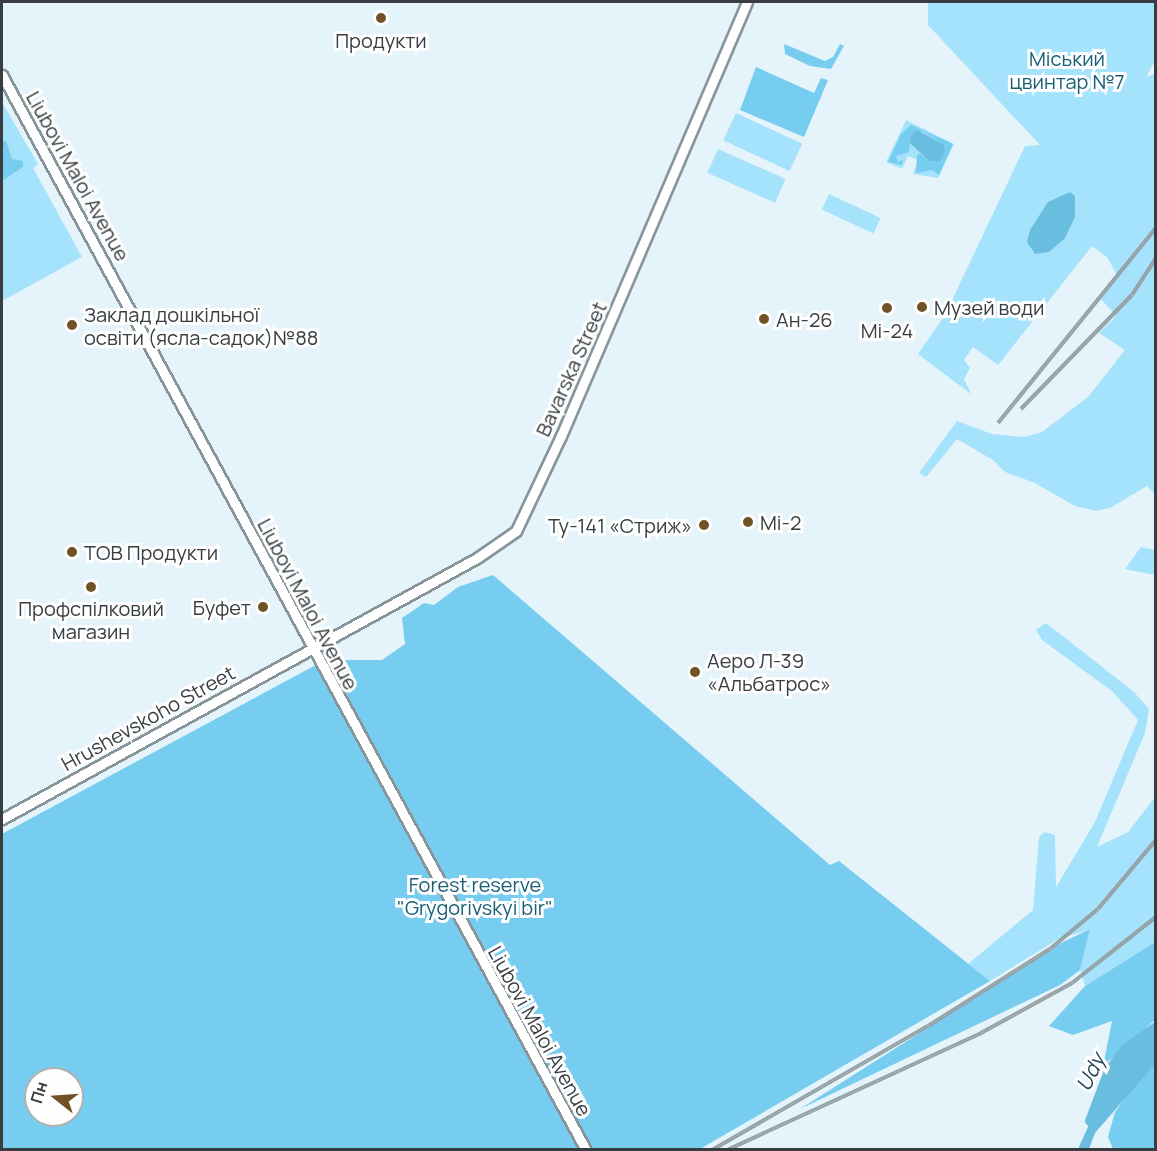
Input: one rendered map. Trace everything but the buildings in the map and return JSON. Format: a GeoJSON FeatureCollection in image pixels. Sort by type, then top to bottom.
{"type":"FeatureCollection","features":[{"type":"Feature","properties":{"kind":"main road","name":"Bavarska Street"},"geometry":{"type":"LineString","coordinates":[[311,648],[503,543],[522,522],[747,2]]}},
{"type":"Feature","properties":{"kind":"main road","name":"Liubovi Maloi Avenue"},"geometry":{"type":"LineString","coordinates":[[2,75],[311,648],[586,1149]]}},
{"type":"Feature","properties":{"kind":"main road","name":"Hrushevskoho Street"},"geometry":{"type":"LineString","coordinates":[[2,819],[311,648]]}},
{"type":"Feature","properties":{"kind":"green space","name":"Міський цвинтар №7"},"geometry":{"type":"Polygon","coordinates":[[[928,2],[1155,2],[1155,61],[1146,77],[1155,74],[1155,494],[1147,486],[1110,508],[1096,511],[1075,506],[1035,483],[1005,472],[993,460],[957,439],[926,477],[919,473],[957,421],[992,434],[1024,437],[1042,432],[1088,397],[1125,350],[1099,333],[1116,316],[1101,299],[1118,277],[1107,257],[1092,246],[998,365],[973,347],[964,360],[970,368],[964,379],[971,394],[918,354],[945,315],[1025,146],[1040,145],[928,25],[928,2]]]}},
{"type":"Feature","properties":{"kind":"green space"},"geometry":{"type":"Polygon","coordinates":[[[784,44],[825,61],[833,57],[840,44],[844,46],[831,69],[810,66],[785,54],[784,44]]]}},
{"type":"Feature","properties":{"kind":"green space"},"geometry":{"type":"Polygon","coordinates":[[[756,67],[814,93],[821,78],[828,80],[804,137],[740,110],[756,67]]]}},
{"type":"Feature","properties":{"kind":"green space"},"geometry":{"type":"Polygon","coordinates":[[[2,102],[38,164],[33,168],[82,257],[2,301],[2,102]]]}},
{"type":"Feature","properties":{"kind":"green space"},"geometry":{"type":"Polygon","coordinates":[[[736,113],[802,144],[789,171],[723,140],[736,113]]]}},
{"type":"Feature","properties":{"kind":"green space"},"geometry":{"type":"Polygon","coordinates":[[[906,120],[954,144],[938,178],[913,174],[918,160],[908,156],[902,169],[886,162],[906,120]]]}},
{"type":"Feature","properties":{"kind":"green space"},"geometry":{"type":"Polygon","coordinates":[[[911,125],[953,144],[939,175],[932,170],[916,173],[919,153],[929,161],[943,144],[922,131],[910,143],[909,152],[896,156],[898,162],[903,160],[902,165],[888,162],[901,134],[911,125]]]}},
{"type":"Feature","properties":{"kind":"green space"},"geometry":{"type":"Polygon","coordinates":[[[6,141],[12,159],[23,161],[23,167],[2,181],[2,142],[6,141]]]}},
{"type":"Feature","properties":{"kind":"green space"},"geometry":{"type":"Polygon","coordinates":[[[718,149],[786,179],[775,203],[707,173],[718,149]]]}},
{"type":"Feature","properties":{"kind":"green space"},"geometry":{"type":"Polygon","coordinates":[[[829,194],[881,218],[873,233],[822,209],[829,194]]]}},
{"type":"Feature","properties":{"kind":"green space"},"geometry":{"type":"Polygon","coordinates":[[[1141,547],[1155,550],[1155,575],[1125,569],[1141,547]]]}},
{"type":"Feature","properties":{"kind":"green space","name":"Forest reserve \"Grygorivskyi bir\""},"geometry":{"type":"Polygon","coordinates":[[[493,575],[830,865],[839,861],[990,981],[700,1149],[2,1150],[2,834],[325,660],[382,660],[405,644],[402,618],[424,603],[434,605],[458,587],[493,575]]]}},
{"type":"Feature","properties":{"kind":"green space"},"geometry":{"type":"Polygon","coordinates":[[[1046,623],[1134,692],[1149,709],[1145,733],[1097,847],[1128,832],[1155,797],[1155,942],[1085,986],[1080,970],[1090,929],[1057,940],[990,981],[968,964],[1033,910],[1039,837],[1045,832],[1055,835],[1056,887],[1095,822],[1138,720],[1112,691],[1042,640],[1036,630],[1046,623]]]}},
{"type":"Feature","properties":{"kind":"green space"},"geometry":{"type":"Polygon","coordinates":[[[1090,929],[1080,970],[1060,985],[800,1109],[1061,943],[1090,929]]]}},
{"type":"Feature","properties":{"kind":"green space"},"geometry":{"type":"Polygon","coordinates":[[[1155,942],[1155,1020],[1103,1066],[1112,1021],[1073,1035],[1049,1026],[1085,986],[1155,942]]]}},
{"type":"Feature","properties":{"kind":"green space"},"geometry":{"type":"Polygon","coordinates":[[[1155,1064],[1155,1149],[1113,1149],[1108,1137],[1115,1112],[1135,1084],[1155,1064]]]}},
{"type":"Feature","properties":{"kind":"shaded area"},"geometry":{"type":"Polygon","coordinates":[[[917,130],[943,144],[945,150],[940,161],[929,161],[910,143],[911,135],[917,130]]]}},
{"type":"Feature","properties":{"kind":"shaded area"},"geometry":{"type":"Polygon","coordinates":[[[1070,192],[1075,196],[1075,217],[1065,238],[1049,252],[1035,254],[1027,242],[1030,230],[1048,202],[1070,192]]]}},
{"type":"Feature","properties":{"kind":"shaded area"},"geometry":{"type":"Polygon","coordinates":[[[1155,1026],[1155,1064],[1095,1133],[1089,1149],[1078,1149],[1120,1056],[1155,1026]]]}},
{"type":"Feature","properties":{"kind":"waterway","name":"Udy"},"geometry":{"type":"LineString","coordinates":[[1090,1121],[1109,1071],[1125,1049],[1156,1027]]}},
{"type":"Feature","properties":{"kind":"railway"},"geometry":{"type":"LineString","coordinates":[[998,423],[1156,228]]}},
{"type":"Feature","properties":{"kind":"railway"},"geometry":{"type":"LineString","coordinates":[[1021,409],[1132,295],[1156,258]]}},
{"type":"Feature","properties":{"kind":"railway"},"geometry":{"type":"LineString","coordinates":[[712,1150],[928,1026],[1050,949],[1098,909],[1156,840]]}},
{"type":"Feature","properties":{"kind":"railway"},"geometry":{"type":"LineString","coordinates":[[727,1150],[981,1033],[1072,983],[1156,917]]}},
{"type":"Feature","properties":{"kind":"place","name":"Продукти"},"geometry":{"type":"Point","coordinates":[381,18]}},
{"type":"Feature","properties":{"kind":"place","name":"Музей води"},"geometry":{"type":"Point","coordinates":[922,307]}},
{"type":"Feature","properties":{"kind":"place","name":"Мі-24"},"geometry":{"type":"Point","coordinates":[887,308]}},
{"type":"Feature","properties":{"kind":"place","name":"Ан-26"},"geometry":{"type":"Point","coordinates":[764,319]}},
{"type":"Feature","properties":{"kind":"place","name":"Заклад дошкільної освіти (ясла-садок)№88"},"geometry":{"type":"Point","coordinates":[72,325]}},
{"type":"Feature","properties":{"kind":"place","name":"Мі-2"},"geometry":{"type":"Point","coordinates":[748,522]}},
{"type":"Feature","properties":{"kind":"place","name":"Ту-141 «Стриж»"},"geometry":{"type":"Point","coordinates":[704,525]}},
{"type":"Feature","properties":{"kind":"place","name":"ТОВ Продукти"},"geometry":{"type":"Point","coordinates":[72,552]}},
{"type":"Feature","properties":{"kind":"place","name":"Профспілковий магазин"},"geometry":{"type":"Point","coordinates":[91,587]}},
{"type":"Feature","properties":{"kind":"place","name":"Буфет"},"geometry":{"type":"Point","coordinates":[263,607]}},
{"type":"Feature","properties":{"kind":"place","name":"Аеро Л-39 «Альбатрос»"},"geometry":{"type":"Point","coordinates":[695,672]}}]}
